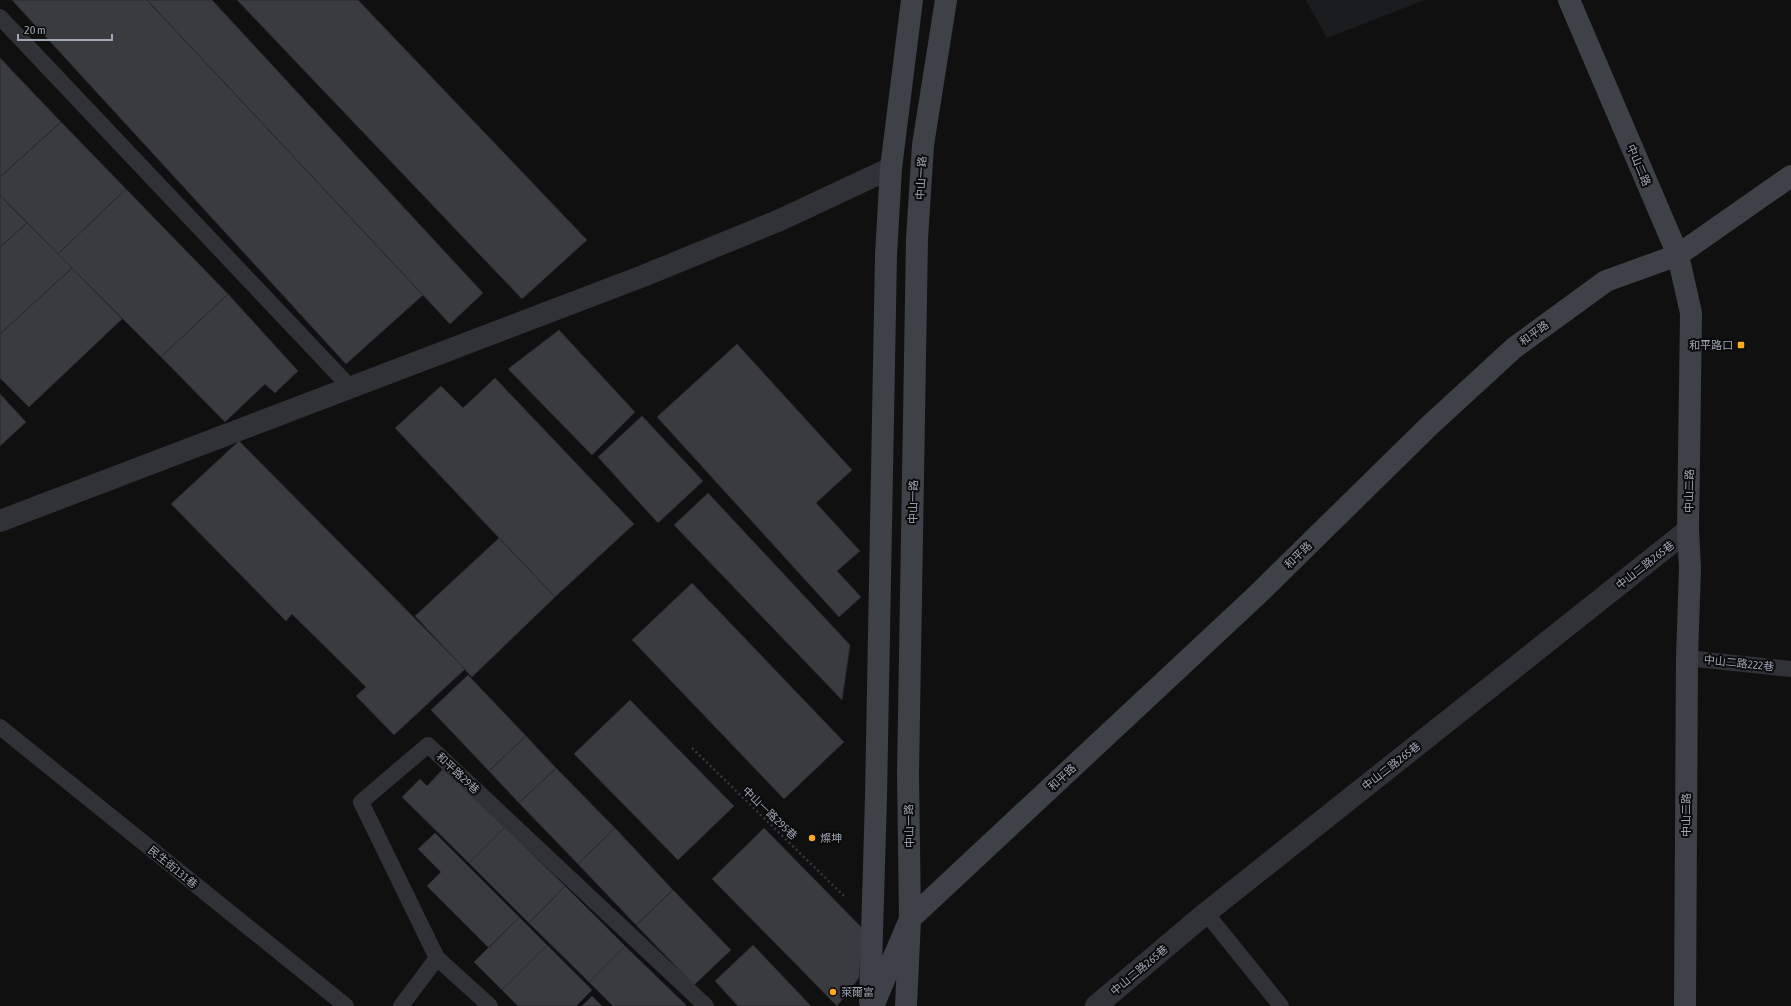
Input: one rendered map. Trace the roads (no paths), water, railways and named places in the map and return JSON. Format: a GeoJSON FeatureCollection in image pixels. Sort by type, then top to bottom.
{"type":"FeatureCollection","features":[{"type":"Feature","properties":{"kind":"street"},"geometry":{"type":"LineString","coordinates":[[870,1006],[886,263],[891,168],[912,0]]}},
{"type":"Feature","properties":{"kind":"street","name":"中山一路"},"geometry":{"type":"LineString","coordinates":[[906,1006],[910,919],[908,774],[917,239],[923,146],[946,0]]}},
{"type":"Feature","properties":{"kind":"street","name":"中山二路"},"geometry":{"type":"LineString","coordinates":[[1569,0],[1678,255],[1691,312],[1688,530],[1690,568],[1687,658],[1685,1006]]}},
{"type":"Feature","properties":{"kind":"street"},"geometry":{"type":"LineString","coordinates":[[0,521],[350,386],[643,276],[780,220],[891,168]]}},
{"type":"Feature","properties":{"kind":"street","name":"和平路"},"geometry":{"type":"LineString","coordinates":[[873,1006],[910,919],[1257,595],[1428,427],[1514,348],[1606,281],[1678,255],[1791,176]]}},
{"type":"Feature","properties":{"kind":"street","name":"中山二路265巷"},"geometry":{"type":"LineString","coordinates":[[1096,1006],[1206,913],[1688,530]]}},
{"type":"Feature","properties":{"kind":"lane"},"geometry":{"type":"LineString","coordinates":[[0,17],[350,386]]}},
{"type":"Feature","properties":{"kind":"lane","name":"中山二路222巷"},"geometry":{"type":"LineString","coordinates":[[1687,658],[1791,669]]}},
{"type":"Feature","properties":{"kind":"lane","name":"民生街131巷"},"geometry":{"type":"LineString","coordinates":[[0,727],[346,1006]]}},
{"type":"Feature","properties":{"kind":"lane","name":"和平路29巷"},"geometry":{"type":"LineString","coordinates":[[437,958],[361,802],[428,745],[706,1006]]}},
{"type":"Feature","properties":{"kind":"lane"},"geometry":{"type":"LineString","coordinates":[[1206,913],[1281,1006]]}},
{"type":"Feature","properties":{"kind":"lane"},"geometry":{"type":"LineString","coordinates":[[401,1006],[437,958],[490,1006]]}},
{"type":"Feature","properties":{"kind":"place","name":"和平路口"},"geometry":{"type":"Point","coordinates":[1741,345]}},
{"type":"Feature","properties":{"kind":"place","name":"燦坤"},"geometry":{"type":"Point","coordinates":[812,838]}},
{"type":"Feature","properties":{"kind":"place","name":"萊爾富"},"geometry":{"type":"Point","coordinates":[833,992]}}]}
